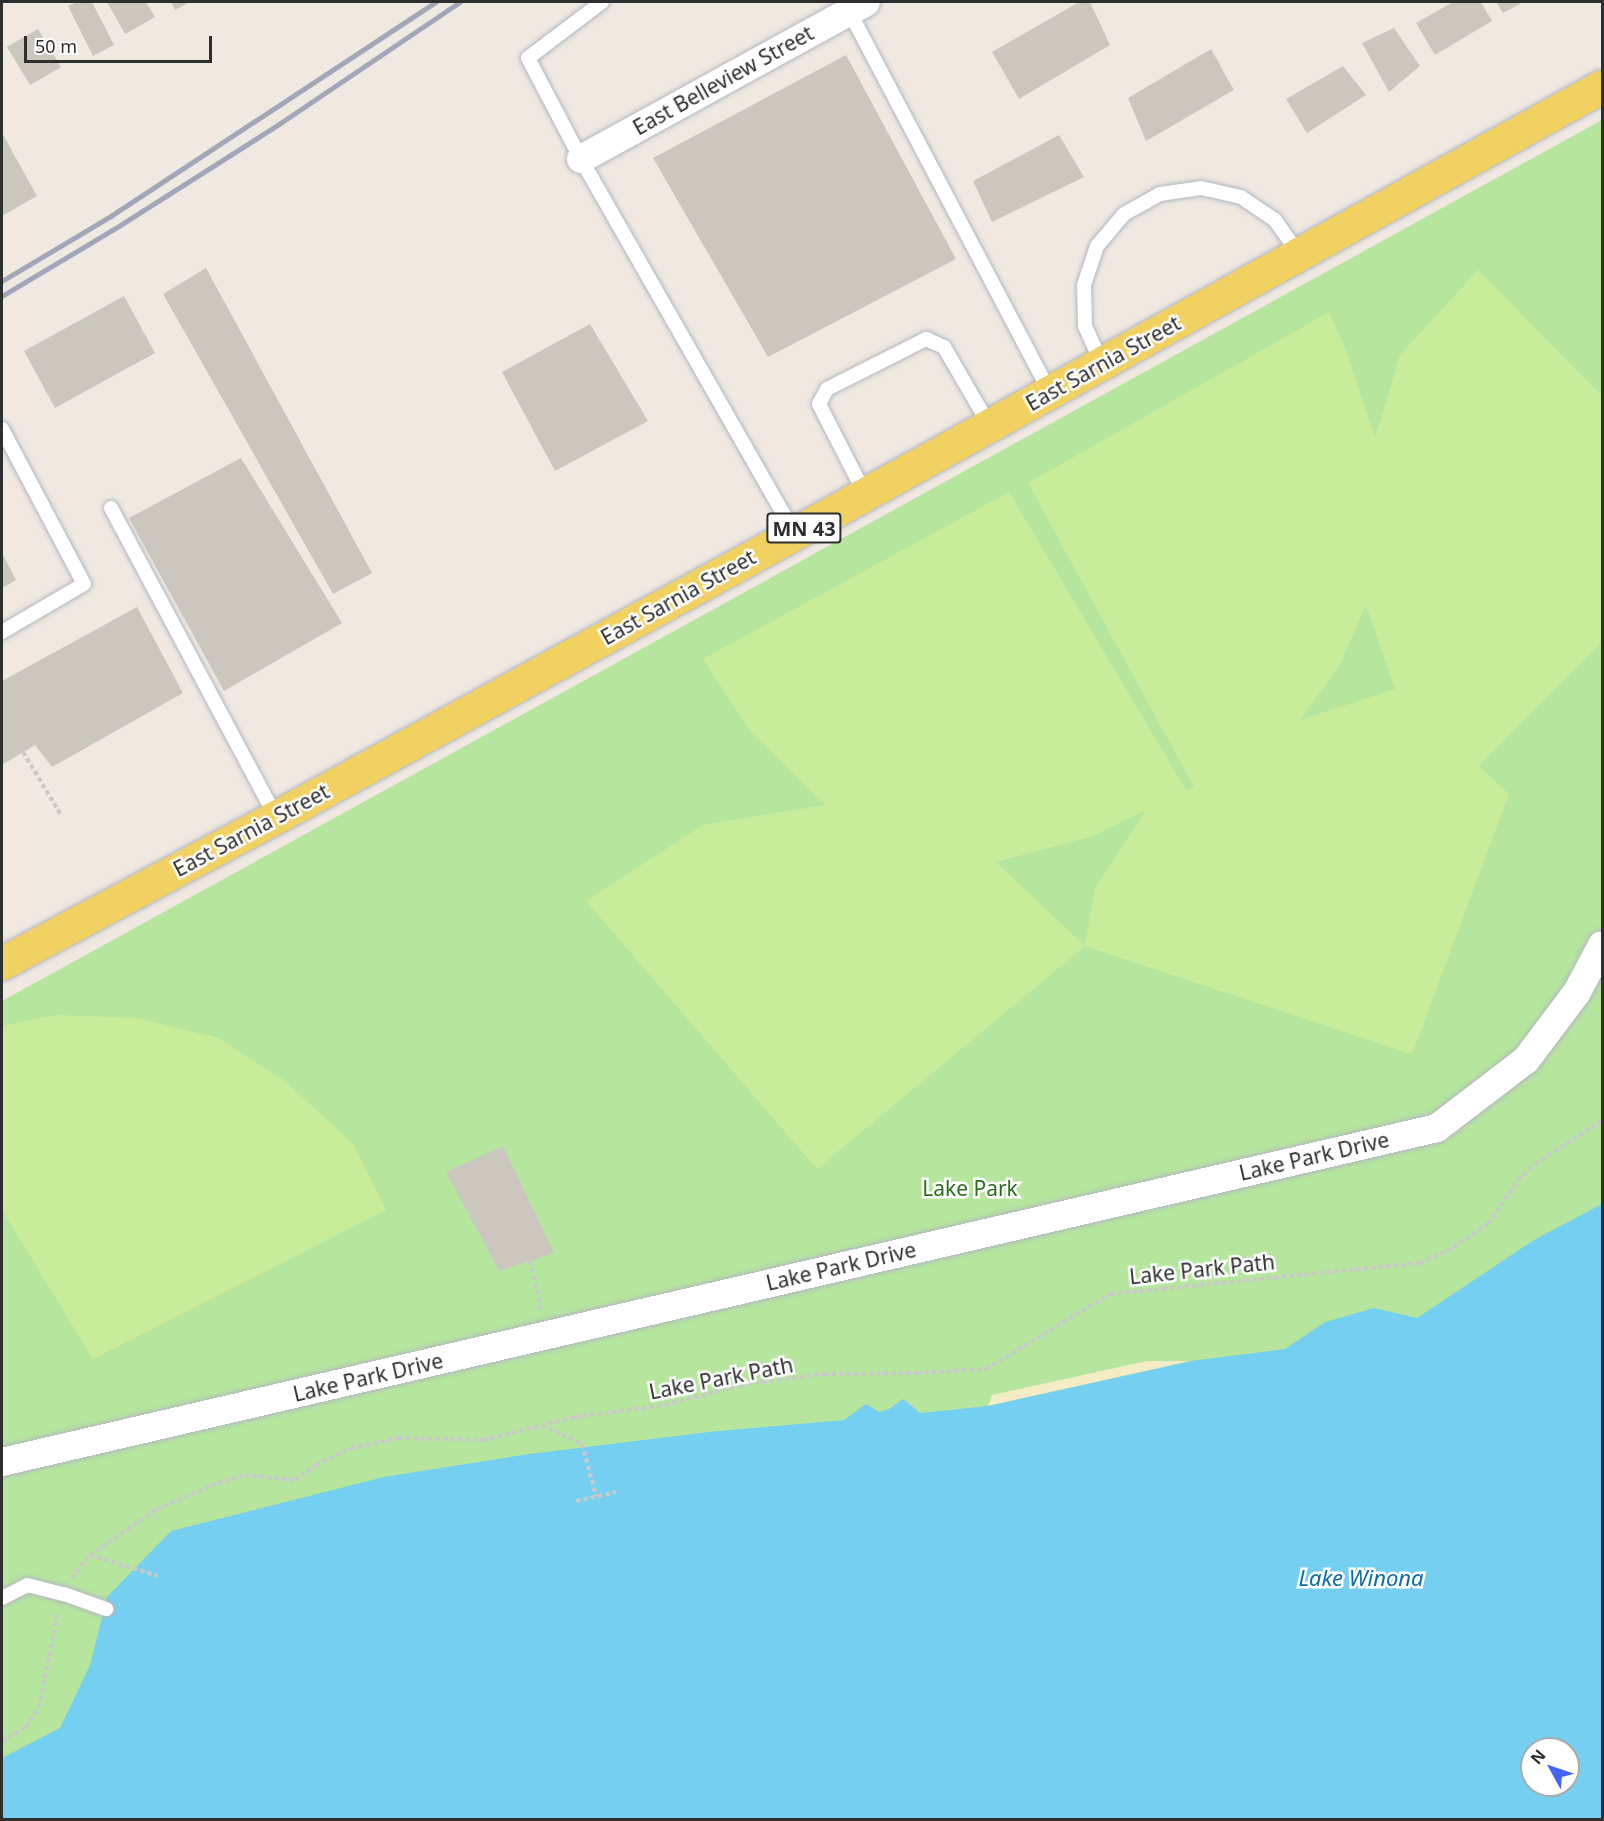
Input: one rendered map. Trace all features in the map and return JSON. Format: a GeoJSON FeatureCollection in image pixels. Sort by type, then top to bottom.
{"type":"FeatureCollection","features":[{"type":"Feature","properties":{"kind":"main road","name":"East Sarnia Street"},"geometry":{"type":"LineString","coordinates":[[2,963],[276,817],[990,426],[1602,86]]}},
{"type":"Feature","properties":{"kind":"street","name":"East Belleview Street"},"geometry":{"type":"LineString","coordinates":[[581,159],[857,6]]}},
{"type":"Feature","properties":{"kind":"street","name":"Lake Park Drive"},"geometry":{"type":"LineString","coordinates":[[2,1462],[1437,1128],[1526,1060],[1577,992],[1602,945]]}},
{"type":"Feature","properties":{"kind":"lane"},"geometry":{"type":"LineString","coordinates":[[602,2],[528,58],[581,159],[794,533]]}},
{"type":"Feature","properties":{"kind":"lane"},"geometry":{"type":"LineString","coordinates":[[857,6],[1050,392]]}},
{"type":"Feature","properties":{"kind":"lane"},"geometry":{"type":"LineString","coordinates":[[1102,364],[1085,326],[1084,285],[1097,246],[1124,214],[1160,194],[1201,188],[1241,197],[1275,220],[1299,254]]}},
{"type":"Feature","properties":{"kind":"lane"},"geometry":{"type":"LineString","coordinates":[[865,494],[819,404],[827,389],[926,339],[944,347],[990,426]]}},
{"type":"Feature","properties":{"kind":"lane"},"geometry":{"type":"LineString","coordinates":[[2,429],[84,584],[2,632]]}},
{"type":"Feature","properties":{"kind":"lane"},"geometry":{"type":"LineString","coordinates":[[111,508],[276,817]]}},
{"type":"Feature","properties":{"kind":"lane"},"geometry":{"type":"LineString","coordinates":[[2,1598],[27,1585],[64,1594],[106,1609]]}},
{"type":"Feature","properties":{"kind":"path"},"geometry":{"type":"LineString","coordinates":[[23,752],[61,815]]}},
{"type":"Feature","properties":{"kind":"path","name":"Lake Park Path"},"geometry":{"type":"LineString","coordinates":[[2,1741],[26,1727],[39,1707],[64,1594],[70,1580],[90,1556],[157,1509],[245,1474],[295,1480],[315,1465],[351,1448],[389,1440],[483,1440],[576,1417],[665,1405],[740,1385],[824,1374],[917,1373],[986,1369],[1110,1294],[1420,1263],[1447,1251],[1488,1224],[1518,1180],[1535,1164],[1602,1121]]}},
{"type":"Feature","properties":{"kind":"path"},"geometry":{"type":"LineString","coordinates":[[530,1260],[546,1335]]}},
{"type":"Feature","properties":{"kind":"path"},"geometry":{"type":"LineString","coordinates":[[542,1424],[582,1444],[596,1496]]}},
{"type":"Feature","properties":{"kind":"path"},"geometry":{"type":"LineString","coordinates":[[576,1501],[616,1492]]}},
{"type":"Feature","properties":{"kind":"path"},"geometry":{"type":"LineString","coordinates":[[90,1556],[158,1576]]}},
{"type":"Feature","properties":{"kind":"green space","name":"Lake Park"},"geometry":{"type":"Polygon","coordinates":[[[1602,120],[1602,1819],[2,1819],[2,1001],[1602,120]]]}},
{"type":"Feature","properties":{"kind":"green space"},"geometry":{"type":"Polygon","coordinates":[[[1478,270],[1602,396],[1602,641],[1479,766],[1509,794],[1412,1054],[1085,946],[817,1169],[586,901],[703,825],[826,805],[751,732],[703,659],[1009,492],[1186,790],[1194,787],[1028,483],[1329,312],[1346,350],[1375,438],[1400,355],[1478,270]],[[1366,605],[1339,666],[1300,720],[1395,689],[1366,605]],[[1146,810],[1093,836],[996,862],[1085,946],[1095,888],[1146,810]]]}},
{"type":"Feature","properties":{"kind":"green space"},"geometry":{"type":"Polygon","coordinates":[[[55,1015],[137,1018],[218,1038],[285,1081],[353,1144],[386,1210],[93,1359],[2,1210],[2,1026],[55,1015]]]}},
{"type":"Feature","properties":{"kind":"sand"},"geometry":{"type":"Polygon","coordinates":[[[1147,1361],[1191,1361],[988,1406],[992,1395],[1147,1361]]]}},
{"type":"Feature","properties":{"kind":"water","name":"Lake Winona"},"geometry":{"type":"Polygon","coordinates":[[[1602,1204],[1602,1819],[2,1820],[2,1758],[60,1728],[90,1665],[107,1597],[171,1531],[384,1477],[529,1454],[709,1432],[844,1420],[866,1404],[879,1412],[889,1409],[903,1399],[920,1413],[988,1406],[1191,1361],[1285,1349],[1325,1322],[1374,1308],[1417,1318],[1534,1240],[1602,1204]]]}},
{"type":"Feature","properties":{"kind":"building"},"geometry":{"type":"Polygon","coordinates":[[[77,2],[92,2],[114,45],[93,56],[68,6],[77,2]]]}},
{"type":"Feature","properties":{"kind":"building"},"geometry":{"type":"Polygon","coordinates":[[[107,2],[146,2],[155,17],[125,34],[107,2]]]}},
{"type":"Feature","properties":{"kind":"building"},"geometry":{"type":"Polygon","coordinates":[[[171,2],[190,2],[175,10],[171,2]]]}},
{"type":"Feature","properties":{"kind":"building"},"geometry":{"type":"Polygon","coordinates":[[[1079,2],[1090,2],[1110,45],[1019,99],[992,52],[1079,2]]]}},
{"type":"Feature","properties":{"kind":"building"},"geometry":{"type":"Polygon","coordinates":[[[1453,2],[1481,2],[1492,21],[1435,55],[1416,23],[1453,2]]]}},
{"type":"Feature","properties":{"kind":"building"},"geometry":{"type":"Polygon","coordinates":[[[1496,2],[1523,2],[1503,13],[1496,2]]]}},
{"type":"Feature","properties":{"kind":"building"},"geometry":{"type":"Polygon","coordinates":[[[1394,28],[1420,66],[1389,92],[1362,43],[1394,28]]]}},
{"type":"Feature","properties":{"kind":"building"},"geometry":{"type":"Polygon","coordinates":[[[38,29],[61,67],[30,85],[7,47],[38,29]]]}},
{"type":"Feature","properties":{"kind":"building"},"geometry":{"type":"Polygon","coordinates":[[[1211,49],[1234,90],[1146,141],[1128,98],[1211,49]]]}},
{"type":"Feature","properties":{"kind":"building"},"geometry":{"type":"Polygon","coordinates":[[[846,55],[956,259],[768,357],[653,158],[846,55]]]}},
{"type":"Feature","properties":{"kind":"building"},"geometry":{"type":"Polygon","coordinates":[[[1343,66],[1366,95],[1307,133],[1286,99],[1343,66]]]}},
{"type":"Feature","properties":{"kind":"building"},"geometry":{"type":"Polygon","coordinates":[[[2,133],[37,196],[2,216],[2,133]]]}},
{"type":"Feature","properties":{"kind":"building"},"geometry":{"type":"Polygon","coordinates":[[[1059,135],[1084,177],[992,222],[973,181],[1059,135]]]}},
{"type":"Feature","properties":{"kind":"building"},"geometry":{"type":"Polygon","coordinates":[[[206,268],[372,573],[333,594],[163,294],[206,268]]]}},
{"type":"Feature","properties":{"kind":"building"},"geometry":{"type":"Polygon","coordinates":[[[124,296],[155,353],[55,408],[24,351],[124,296]]]}},
{"type":"Feature","properties":{"kind":"building"},"geometry":{"type":"Polygon","coordinates":[[[590,324],[648,421],[555,471],[502,372],[590,324]]]}},
{"type":"Feature","properties":{"kind":"building"},"geometry":{"type":"Polygon","coordinates":[[[241,458],[342,623],[224,691],[129,518],[241,458]]]}},
{"type":"Feature","properties":{"kind":"building"},"geometry":{"type":"Polygon","coordinates":[[[2,553],[16,580],[2,588],[2,553]]]}},
{"type":"Feature","properties":{"kind":"building"},"geometry":{"type":"Polygon","coordinates":[[[137,607],[183,693],[52,767],[35,745],[2,765],[2,681],[137,607]]]}},
{"type":"Feature","properties":{"kind":"building"},"geometry":{"type":"Polygon","coordinates":[[[503,1146],[554,1253],[499,1271],[446,1172],[503,1146]]]}},
{"type":"Feature","properties":{"kind":"railway"},"geometry":{"type":"LineString","coordinates":[[2,281],[111,216],[436,2]]}},
{"type":"Feature","properties":{"kind":"railway"},"geometry":{"type":"LineString","coordinates":[[2,296],[119,226],[279,124],[460,2]]}}]}
